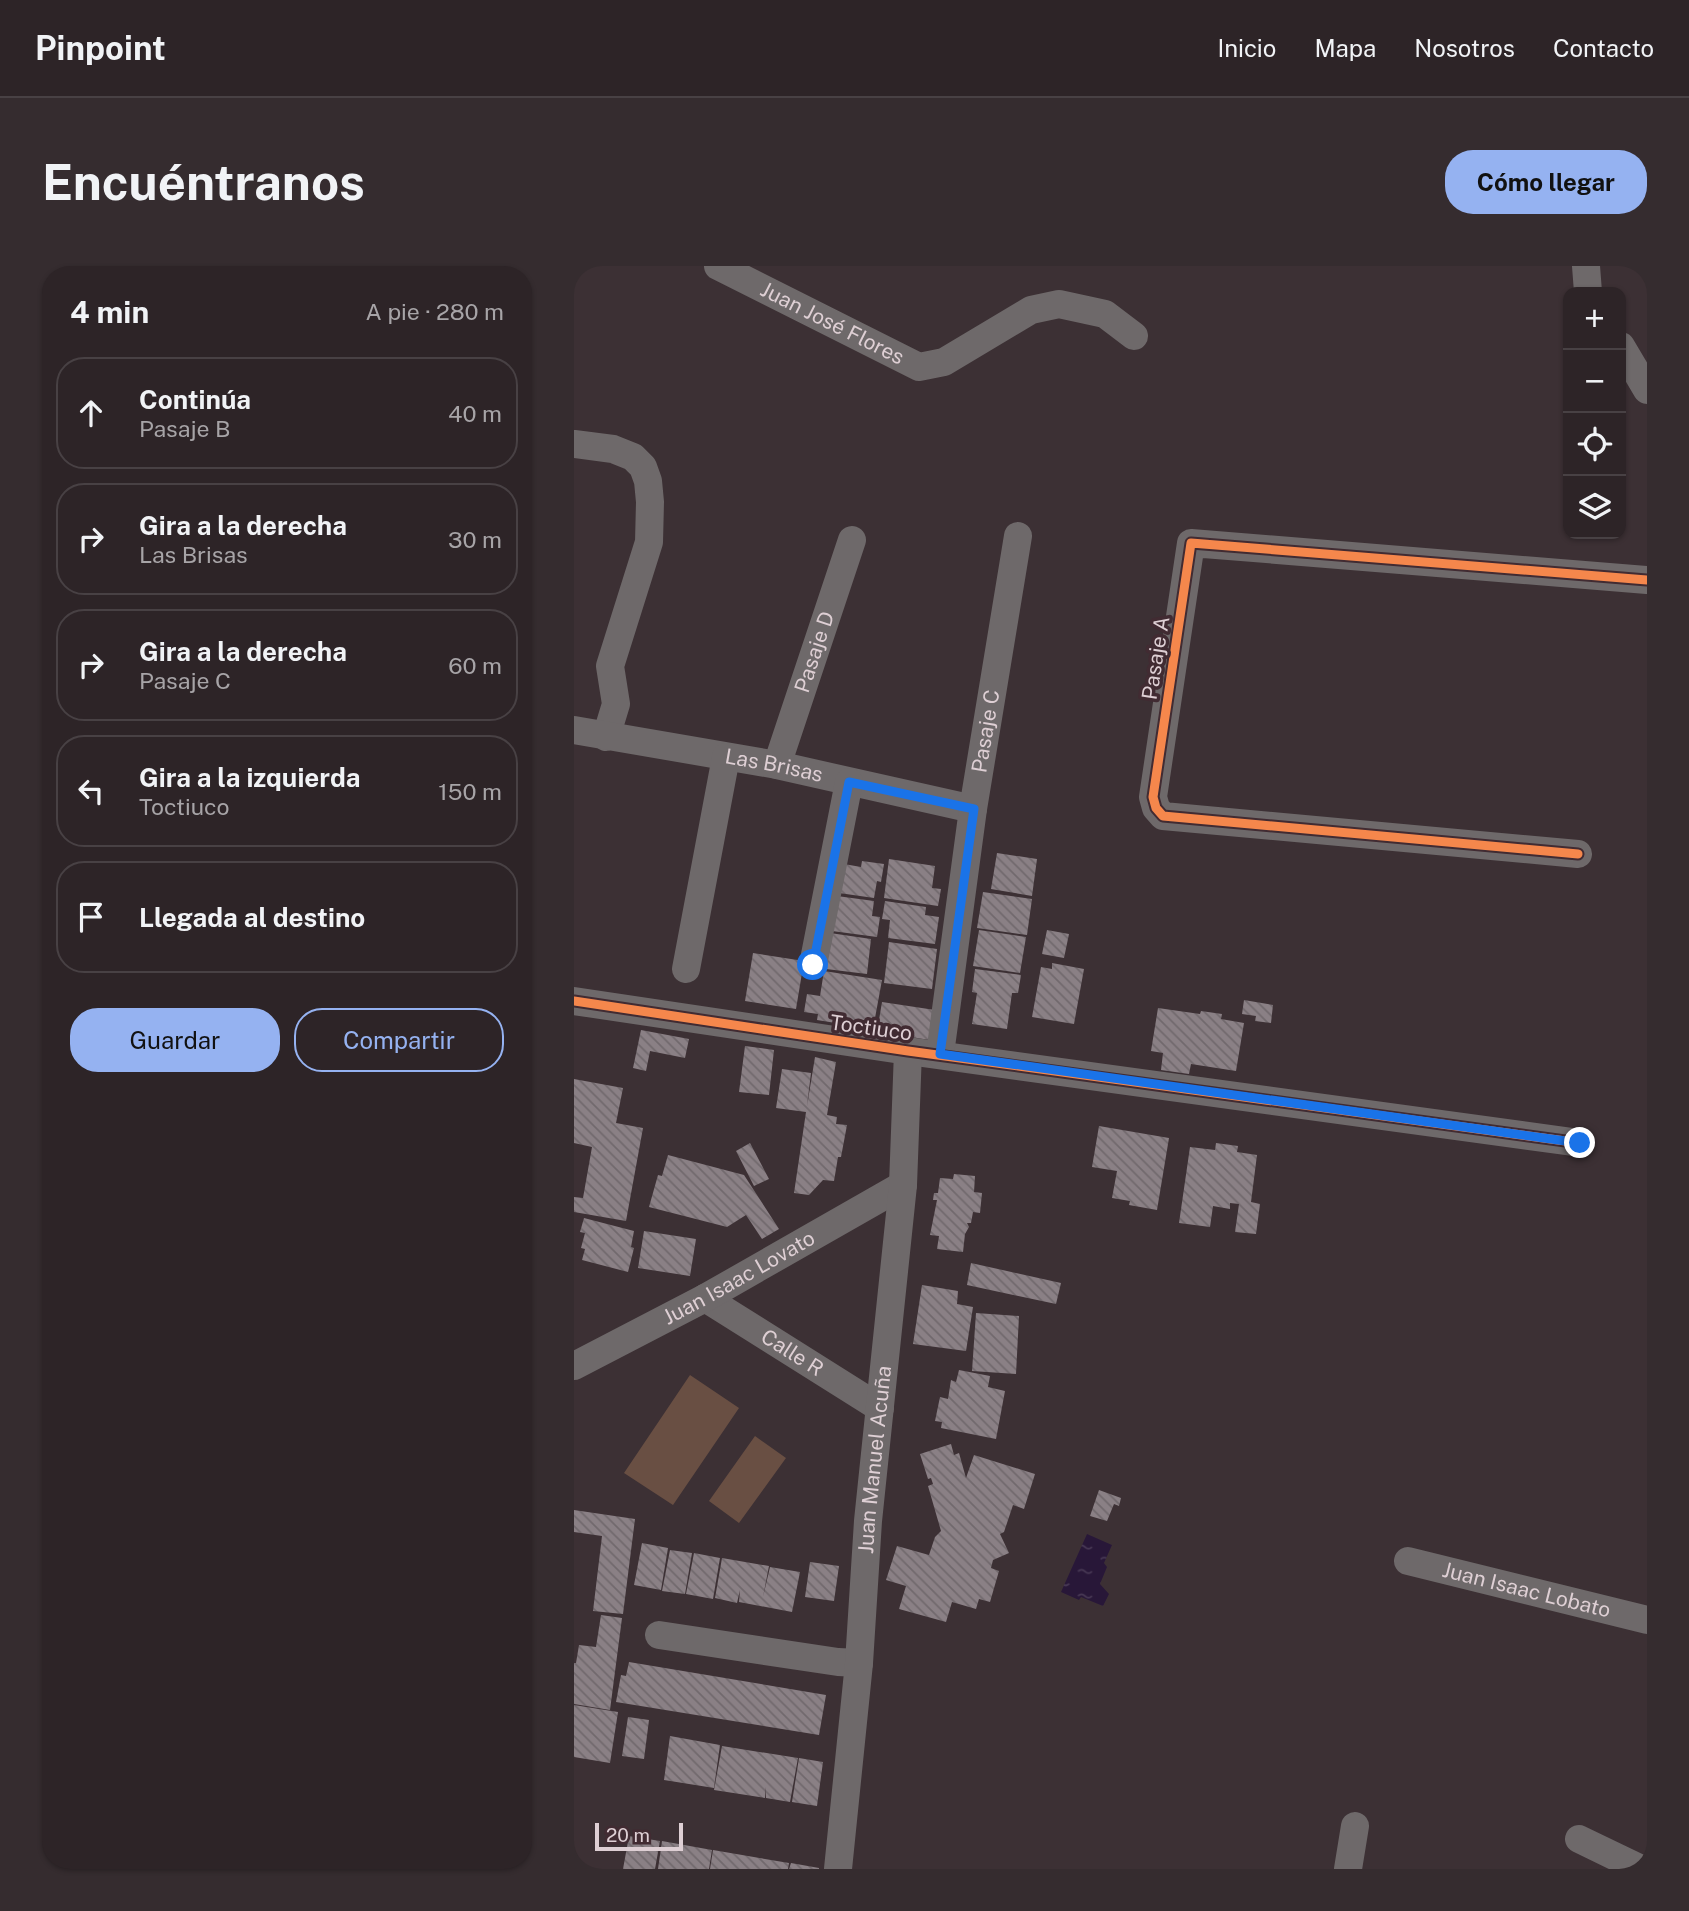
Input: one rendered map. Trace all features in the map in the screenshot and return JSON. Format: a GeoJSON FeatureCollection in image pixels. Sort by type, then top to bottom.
{"type":"FeatureCollection","features":[{"type":"Feature","properties":{"kind":"street","name":"Juan José Flores"},"geometry":{"type":"LineString","coordinates":[[718,266],[919,368],[944,362],[1031,310],[1059,304],[1105,314],[1133,336]]}},
{"type":"Feature","properties":{"kind":"street"},"geometry":{"type":"LineString","coordinates":[[1586,266],[1588,287]]}},
{"type":"Feature","properties":{"kind":"street"},"geometry":{"type":"LineString","coordinates":[[1623,350],[1647,390]]}},
{"type":"Feature","properties":{"kind":"street"},"geometry":{"type":"LineString","coordinates":[[574,444],[613,449],[633,457],[643,467],[649,481],[649,542],[610,666],[616,704],[607,737]]}},
{"type":"Feature","properties":{"kind":"street","name":"Pasaje C"},"geometry":{"type":"LineString","coordinates":[[940,1054],[974,809],[1018,537]]}},
{"type":"Feature","properties":{"kind":"street","name":"Pasaje D"},"geometry":{"type":"LineString","coordinates":[[776,765],[852,540]]}},
{"type":"Feature","properties":{"kind":"street","name":"Pasaje A"},"geometry":{"type":"LineString","coordinates":[[1578,854],[1163,816],[1156,808],[1153,797],[1191,543],[1647,580]]}},
{"type":"Feature","properties":{"kind":"street","name":"Las Brisas"},"geometry":{"type":"LineString","coordinates":[[574,730],[776,765],[974,809]]}},
{"type":"Feature","properties":{"kind":"street"},"geometry":{"type":"LineString","coordinates":[[686,969],[726,757]]}},
{"type":"Feature","properties":{"kind":"street"},"geometry":{"type":"LineString","coordinates":[[813,965],[849,782]]}},
{"type":"Feature","properties":{"kind":"street","name":"Toctiuco"},"geometry":{"type":"LineString","coordinates":[[574,1001],[908,1051],[1580,1143]]}},
{"type":"Feature","properties":{"kind":"street","name":"Juan Manuel Acuña"},"geometry":{"type":"LineString","coordinates":[[838,1869],[859,1663],[868,1521],[902,1185],[908,1051]]}},
{"type":"Feature","properties":{"kind":"street","name":"Juan Isaac Lovato"},"geometry":{"type":"LineString","coordinates":[[574,1366],[705,1298],[902,1185]]}},
{"type":"Feature","properties":{"kind":"street","name":"Calle R"},"geometry":{"type":"LineString","coordinates":[[705,1298],[880,1408]]}},
{"type":"Feature","properties":{"kind":"street","name":"Juan Isaac Lobato"},"geometry":{"type":"LineString","coordinates":[[1408,1561],[1647,1620]]}},
{"type":"Feature","properties":{"kind":"street"},"geometry":{"type":"LineString","coordinates":[[659,1635],[859,1663]]}},
{"type":"Feature","properties":{"kind":"street"},"geometry":{"type":"LineString","coordinates":[[1348,1869],[1355,1826]]}},
{"type":"Feature","properties":{"kind":"street"},"geometry":{"type":"LineString","coordinates":[[1579,1839],[1641,1869]]}},
{"type":"Feature","properties":{"kind":"shaded area"},"geometry":{"type":"Polygon","coordinates":[[[690,1375],[739,1408],[673,1505],[624,1473],[690,1375]]]}},
{"type":"Feature","properties":{"kind":"shaded area"},"geometry":{"type":"Polygon","coordinates":[[[755,1436],[786,1458],[739,1523],[709,1501],[755,1436]]]}},
{"type":"Feature","properties":{"kind":"water"},"geometry":{"type":"Polygon","coordinates":[[[1087,1534],[1112,1545],[1104,1563],[1107,1567],[1100,1584],[1109,1594],[1103,1606],[1061,1592],[1087,1534]]]}},
{"type":"Feature","properties":{"kind":"building"},"geometry":{"type":"Polygon","coordinates":[[[997,853],[1037,859],[1032,896],[991,889],[997,853]]]}},
{"type":"Feature","properties":{"kind":"building"},"geometry":{"type":"Polygon","coordinates":[[[889,859],[935,866],[932,888],[941,889],[938,906],[884,898],[889,859]]]}},
{"type":"Feature","properties":{"kind":"building"},"geometry":{"type":"Polygon","coordinates":[[[862,861],[884,864],[881,882],[877,881],[874,898],[839,893],[844,864],[861,867],[862,861]]]}},
{"type":"Feature","properties":{"kind":"building"},"geometry":{"type":"Polygon","coordinates":[[[983,892],[1032,899],[1027,935],[977,928],[983,892]]]}},
{"type":"Feature","properties":{"kind":"building"},"geometry":{"type":"Polygon","coordinates":[[[837,896],[874,901],[872,916],[880,917],[877,937],[832,931],[837,896]]]}},
{"type":"Feature","properties":{"kind":"building"},"geometry":{"type":"Polygon","coordinates":[[[885,901],[926,907],[925,915],[939,917],[935,944],[888,938],[890,920],[882,919],[885,901]]]}},
{"type":"Feature","properties":{"kind":"building"},"geometry":{"type":"Polygon","coordinates":[[[979,930],[1026,937],[1020,973],[973,966],[979,930]]]}},
{"type":"Feature","properties":{"kind":"building"},"geometry":{"type":"Polygon","coordinates":[[[1047,930],[1069,934],[1064,958],[1042,954],[1047,930]]]}},
{"type":"Feature","properties":{"kind":"building"},"geometry":{"type":"Polygon","coordinates":[[[830,933],[871,939],[867,974],[826,969],[830,933]]]}},
{"type":"Feature","properties":{"kind":"building"},"geometry":{"type":"Polygon","coordinates":[[[889,942],[937,949],[932,989],[884,983],[889,942]]]}},
{"type":"Feature","properties":{"kind":"building"},"geometry":{"type":"Polygon","coordinates":[[[753,953],[804,961],[796,1009],[745,1001],[753,953]]]}},
{"type":"Feature","properties":{"kind":"building"},"geometry":{"type":"Polygon","coordinates":[[[1052,963],[1084,969],[1074,1024],[1032,1017],[1041,967],[1052,969],[1052,963]]]}},
{"type":"Feature","properties":{"kind":"building"},"geometry":{"type":"Polygon","coordinates":[[[975,969],[1021,975],[1018,993],[1012,993],[1007,1029],[972,1024],[977,993],[972,992],[975,969]]]}},
{"type":"Feature","properties":{"kind":"building"},"geometry":{"type":"Polygon","coordinates":[[[824,971],[882,980],[873,1029],[817,1020],[818,1014],[804,1012],[807,994],[820,996],[824,971]]]}},
{"type":"Feature","properties":{"kind":"building"},"geometry":{"type":"Polygon","coordinates":[[[1244,1000],[1273,1005],[1271,1023],[1255,1021],[1256,1016],[1242,1014],[1244,1000]]]}},
{"type":"Feature","properties":{"kind":"building"},"geometry":{"type":"Polygon","coordinates":[[[882,1002],[935,1010],[930,1040],[877,1032],[882,1002]]]}},
{"type":"Feature","properties":{"kind":"building"},"geometry":{"type":"Polygon","coordinates":[[[1158,1008],[1222,1014],[1221,1019],[1244,1023],[1236,1071],[1191,1064],[1189,1074],[1161,1070],[1163,1053],[1151,1051],[1158,1008]]]}},
{"type":"Feature","properties":{"kind":"building"},"geometry":{"type":"Polygon","coordinates":[[[641,1030],[689,1039],[685,1058],[650,1051],[646,1071],[633,1068],[641,1030]]]}},
{"type":"Feature","properties":{"kind":"building"},"geometry":{"type":"Polygon","coordinates":[[[745,1046],[774,1050],[769,1095],[739,1092],[745,1046]]]}},
{"type":"Feature","properties":{"kind":"building"},"geometry":{"type":"Polygon","coordinates":[[[815,1057],[836,1062],[827,1115],[837,1117],[836,1124],[847,1125],[834,1181],[823,1180],[809,1195],[794,1193],[806,1112],[776,1108],[782,1069],[811,1073],[807,1106],[815,1057]]]}},
{"type":"Feature","properties":{"kind":"building"},"geometry":{"type":"Polygon","coordinates":[[[574,1079],[623,1088],[616,1123],[643,1128],[626,1221],[574,1212],[574,1197],[583,1198],[592,1147],[574,1143],[574,1079]]]}},
{"type":"Feature","properties":{"kind":"building"},"geometry":{"type":"Polygon","coordinates":[[[1099,1126],[1169,1138],[1157,1210],[1129,1205],[1130,1201],[1112,1198],[1117,1171],[1092,1167],[1099,1126]]]}},
{"type":"Feature","properties":{"kind":"building"},"geometry":{"type":"Polygon","coordinates":[[[750,1143],[769,1179],[754,1186],[736,1151],[750,1143]]]}},
{"type":"Feature","properties":{"kind":"building"},"geometry":{"type":"Polygon","coordinates":[[[1216,1143],[1238,1146],[1237,1152],[1257,1155],[1251,1202],[1260,1204],[1256,1234],[1235,1232],[1239,1204],[1230,1203],[1230,1209],[1213,1206],[1210,1227],[1179,1223],[1190,1147],[1215,1150],[1216,1143]]]}},
{"type":"Feature","properties":{"kind":"building"},"geometry":{"type":"Polygon","coordinates":[[[668,1155],[744,1175],[779,1229],[762,1239],[746,1215],[727,1227],[649,1207],[658,1175],[662,1176],[668,1155]]]}},
{"type":"Feature","properties":{"kind":"building"},"geometry":{"type":"Polygon","coordinates":[[[954,1174],[975,1176],[974,1192],[982,1193],[980,1213],[973,1212],[971,1223],[967,1223],[969,1227],[965,1234],[963,1252],[937,1249],[939,1236],[930,1235],[937,1200],[933,1200],[934,1193],[938,1193],[940,1178],[953,1179],[954,1174]]]}},
{"type":"Feature","properties":{"kind":"building"},"geometry":{"type":"Polygon","coordinates":[[[584,1218],[634,1231],[631,1247],[634,1248],[628,1272],[582,1260],[585,1249],[581,1248],[585,1233],[580,1232],[584,1218]]]}},
{"type":"Feature","properties":{"kind":"building"},"geometry":{"type":"Polygon","coordinates":[[[644,1231],[696,1239],[690,1276],[638,1268],[644,1231]]]}},
{"type":"Feature","properties":{"kind":"building"},"geometry":{"type":"Polygon","coordinates":[[[971,1263],[1061,1283],[1056,1304],[967,1285],[971,1263]]]}},
{"type":"Feature","properties":{"kind":"building"},"geometry":{"type":"Polygon","coordinates":[[[922,1285],[958,1291],[957,1304],[973,1307],[966,1351],[913,1344],[922,1285]]]}},
{"type":"Feature","properties":{"kind":"building"},"geometry":{"type":"Polygon","coordinates":[[[976,1313],[1019,1316],[1016,1374],[972,1371],[976,1313]]]}},
{"type":"Feature","properties":{"kind":"building"},"geometry":{"type":"Polygon","coordinates":[[[959,1370],[990,1376],[988,1387],[1005,1391],[996,1439],[941,1428],[942,1422],[935,1421],[940,1397],[948,1399],[951,1380],[956,1382],[959,1370]]]}},
{"type":"Feature","properties":{"kind":"building"},"geometry":{"type":"Polygon","coordinates":[[[951,1444],[954,1455],[959,1453],[966,1478],[974,1455],[1035,1474],[1024,1509],[1013,1505],[1004,1532],[1000,1534],[1009,1553],[993,1560],[991,1568],[999,1571],[990,1602],[979,1599],[976,1609],[952,1602],[946,1622],[899,1609],[906,1586],[886,1580],[897,1546],[929,1555],[935,1537],[941,1531],[928,1486],[933,1484],[931,1478],[928,1479],[920,1454],[951,1444]]]}},
{"type":"Feature","properties":{"kind":"building"},"geometry":{"type":"Polygon","coordinates":[[[1099,1490],[1121,1498],[1119,1506],[1114,1504],[1107,1521],[1090,1516],[1099,1490]]]}},
{"type":"Feature","properties":{"kind":"building"},"geometry":{"type":"Polygon","coordinates":[[[574,1510],[635,1519],[623,1614],[593,1611],[602,1536],[574,1532],[574,1510]]]}},
{"type":"Feature","properties":{"kind":"building"},"geometry":{"type":"Polygon","coordinates":[[[642,1543],[668,1548],[661,1590],[634,1585],[642,1543]]]}},
{"type":"Feature","properties":{"kind":"building"},"geometry":{"type":"Polygon","coordinates":[[[670,1550],[692,1553],[685,1594],[662,1591],[670,1550]]]}},
{"type":"Feature","properties":{"kind":"building"},"geometry":{"type":"Polygon","coordinates":[[[694,1553],[720,1558],[713,1599],[686,1594],[694,1553]]]}},
{"type":"Feature","properties":{"kind":"building"},"geometry":{"type":"Polygon","coordinates":[[[722,1558],[769,1566],[763,1597],[770,1567],[800,1572],[792,1612],[739,1602],[740,1590],[737,1603],[715,1598],[722,1558]]]}},
{"type":"Feature","properties":{"kind":"building"},"geometry":{"type":"Polygon","coordinates":[[[810,1562],[839,1566],[834,1601],[805,1597],[810,1562]]]}},
{"type":"Feature","properties":{"kind":"building"},"geometry":{"type":"Polygon","coordinates":[[[601,1615],[622,1618],[610,1710],[574,1704],[574,1663],[579,1645],[596,1647],[601,1615]]]}},
{"type":"Feature","properties":{"kind":"building"},"geometry":{"type":"Polygon","coordinates":[[[629,1662],[826,1695],[819,1735],[616,1702],[621,1675],[626,1676],[629,1662]]]}},
{"type":"Feature","properties":{"kind":"building"},"geometry":{"type":"Polygon","coordinates":[[[574,1705],[618,1712],[610,1763],[574,1757],[574,1705]]]}},
{"type":"Feature","properties":{"kind":"building"},"geometry":{"type":"Polygon","coordinates":[[[628,1717],[649,1720],[644,1759],[622,1756],[628,1717]]]}},
{"type":"Feature","properties":{"kind":"building"},"geometry":{"type":"Polygon","coordinates":[[[670,1736],[720,1745],[714,1788],[664,1780],[670,1736]]]}},
{"type":"Feature","properties":{"kind":"building"},"geometry":{"type":"Polygon","coordinates":[[[722,1746],[798,1758],[790,1802],[766,1798],[766,1787],[765,1798],[714,1790],[722,1746]]]}},
{"type":"Feature","properties":{"kind":"building"},"geometry":{"type":"Polygon","coordinates":[[[799,1758],[823,1762],[817,1806],[792,1802],[799,1758]]]}},
{"type":"Feature","properties":{"kind":"building"},"geometry":{"type":"Polygon","coordinates":[[[629,1836],[660,1841],[655,1869],[623,1869],[629,1836]]]}},
{"type":"Feature","properties":{"kind":"building"},"geometry":{"type":"Polygon","coordinates":[[[662,1841],[712,1850],[709,1869],[658,1869],[662,1841]]]}},
{"type":"Feature","properties":{"kind":"building"},"geometry":{"type":"Polygon","coordinates":[[[713,1850],[789,1863],[788,1869],[710,1869],[713,1850]]]}},
{"type":"Feature","properties":{"kind":"building"},"geometry":{"type":"Polygon","coordinates":[[[791,1863],[819,1868],[819,1869],[789,1869],[791,1863]]]}},
{"type":"Feature","properties":{"kind":"cycle path"},"geometry":{"type":"LineString","coordinates":[[1578,854],[1163,816],[1156,808],[1153,797],[1191,543],[1647,580]]}},
{"type":"Feature","properties":{"kind":"cycle path"},"geometry":{"type":"LineString","coordinates":[[574,1001],[908,1051],[1580,1143]]}},
{"type":"Feature","properties":{"kind":"route"},"geometry":{"type":"LineString","coordinates":[[813,965],[849,782],[974,809],[940,1054],[1580,1143]]}}]}
